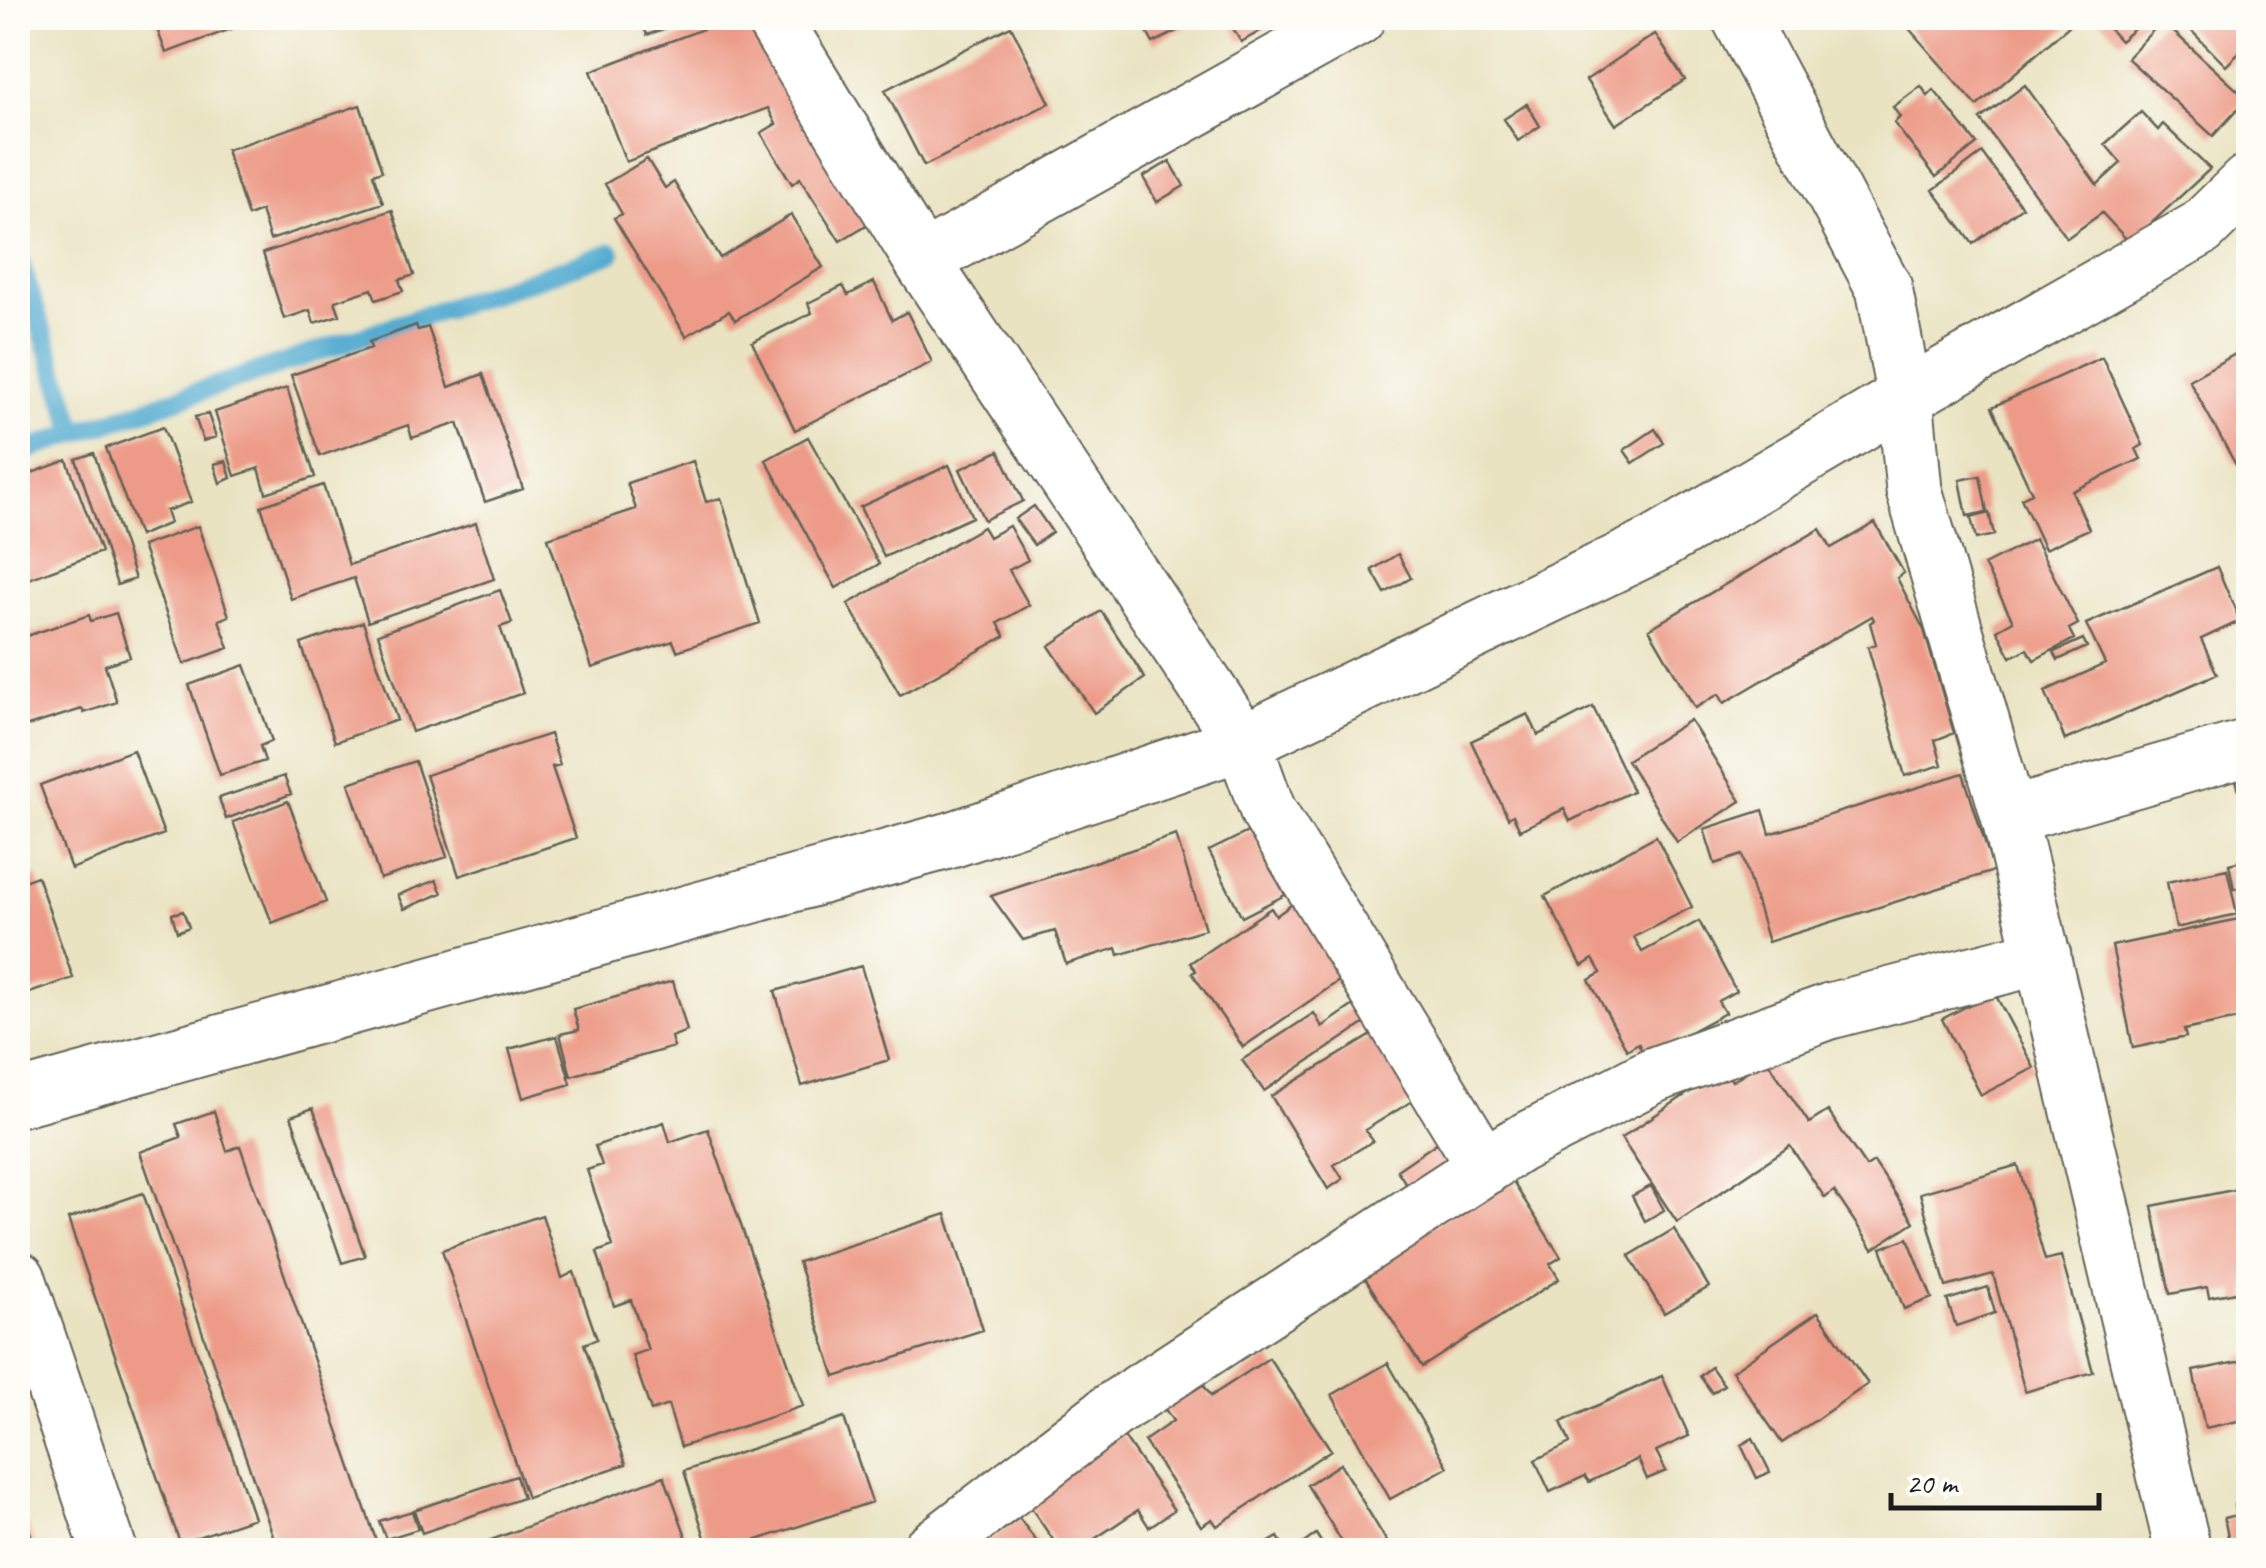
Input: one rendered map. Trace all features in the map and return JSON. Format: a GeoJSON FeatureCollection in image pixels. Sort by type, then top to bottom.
{"type":"FeatureCollection","features":[{"type":"Feature","properties":{"kind":"street"},"geometry":{"type":"LineString","coordinates":[[773,18],[922,261],[1243,742],[1268,811],[1485,1167]]}},
{"type":"Feature","properties":{"kind":"street"},"geometry":{"type":"LineString","coordinates":[[922,261],[1357,18]]}},
{"type":"Feature","properties":{"kind":"street"},"geometry":{"type":"LineString","coordinates":[[1740,18],[1884,288],[1904,397],[1914,490],[2009,816],[2183,1550]]}},
{"type":"Feature","properties":{"kind":"street"},"geometry":{"type":"LineString","coordinates":[[18,1099],[951,840],[1243,742],[1656,544],[1904,397],[2202,228],[2248,182]]}},
{"type":"Feature","properties":{"kind":"street"},"geometry":{"type":"LineString","coordinates":[[2009,816],[2248,747]]}},
{"type":"Feature","properties":{"kind":"street"},"geometry":{"type":"LineString","coordinates":[[930,1550],[1114,1408],[1518,1145],[1654,1076],[1830,1011],[2043,956]]}},
{"type":"Feature","properties":{"kind":"street"},"geometry":{"type":"LineString","coordinates":[[18,1279],[109,1550]]}},
{"type":"Feature","properties":{"kind":"building"},"geometry":{"type":"Polygon","coordinates":[[[153,18],[261,18],[166,53],[153,18]]]}},
{"type":"Feature","properties":{"kind":"building"},"geometry":{"type":"Polygon","coordinates":[[[640,18],[679,18],[681,23],[647,35],[640,18]]]}},
{"type":"Feature","properties":{"kind":"building"},"geometry":{"type":"Polygon","coordinates":[[[732,18],[754,18],[871,222],[840,241],[800,178],[792,184],[761,133],[776,124],[768,108],[626,162],[591,71],[732,18]]]}},
{"type":"Feature","properties":{"kind":"building"},"geometry":{"type":"Polygon","coordinates":[[[1139,18],[1203,18],[1153,43],[1139,18]]]}},
{"type":"Feature","properties":{"kind":"building"},"geometry":{"type":"Polygon","coordinates":[[[1227,18],[1283,18],[1241,42],[1227,18]]]}},
{"type":"Feature","properties":{"kind":"building"},"geometry":{"type":"Polygon","coordinates":[[[1913,18],[2078,18],[1977,106],[1905,24],[1913,18]]]}},
{"type":"Feature","properties":{"kind":"building"},"geometry":{"type":"Polygon","coordinates":[[[2099,18],[2147,18],[2120,41],[2099,18]]]}},
{"type":"Feature","properties":{"kind":"building"},"geometry":{"type":"Polygon","coordinates":[[[2179,18],[2248,18],[2248,44],[2226,66],[2179,18]]]}},
{"type":"Feature","properties":{"kind":"building"},"geometry":{"type":"Polygon","coordinates":[[[2162,21],[2247,99],[2213,136],[2127,58],[2162,21]]]}},
{"type":"Feature","properties":{"kind":"building"},"geometry":{"type":"Polygon","coordinates":[[[1011,26],[1050,103],[924,166],[885,90],[1011,26]]]}},
{"type":"Feature","properties":{"kind":"building"},"geometry":{"type":"Polygon","coordinates":[[[1655,34],[1685,80],[1616,125],[1586,80],[1655,34]]]}},
{"type":"Feature","properties":{"kind":"building"},"geometry":{"type":"Polygon","coordinates":[[[2025,85],[2097,185],[2121,163],[2105,144],[2141,112],[2158,130],[2163,124],[2210,169],[2130,243],[2102,213],[2067,238],[1980,119],[2025,85]]]}},
{"type":"Feature","properties":{"kind":"building"},"geometry":{"type":"Polygon","coordinates":[[[1921,86],[1928,96],[1934,90],[1977,144],[1936,177],[1894,123],[1900,117],[1893,107],[1921,86]]]}},
{"type":"Feature","properties":{"kind":"building"},"geometry":{"type":"Polygon","coordinates":[[[1527,104],[1540,126],[1518,141],[1504,119],[1527,104]]]}},
{"type":"Feature","properties":{"kind":"building"},"geometry":{"type":"Polygon","coordinates":[[[360,105],[382,171],[373,174],[383,203],[270,240],[261,211],[248,216],[226,150],[360,105]]]}},
{"type":"Feature","properties":{"kind":"building"},"geometry":{"type":"Polygon","coordinates":[[[1982,153],[2022,207],[1973,244],[1933,190],[1982,153]]]}},
{"type":"Feature","properties":{"kind":"building"},"geometry":{"type":"Polygon","coordinates":[[[647,159],[665,188],[674,182],[720,258],[791,215],[823,267],[735,320],[729,311],[686,336],[614,218],[622,214],[605,184],[647,159]]]}},
{"type":"Feature","properties":{"kind":"building"},"geometry":{"type":"Polygon","coordinates":[[[1170,161],[1184,186],[1157,202],[1143,177],[1170,161]]]}},
{"type":"Feature","properties":{"kind":"building"},"geometry":{"type":"Polygon","coordinates":[[[392,210],[414,275],[399,280],[403,291],[376,300],[372,289],[335,301],[340,315],[314,323],[310,310],[284,319],[263,253],[392,210]]]}},
{"type":"Feature","properties":{"kind":"building"},"geometry":{"type":"Polygon","coordinates":[[[874,282],[892,320],[907,312],[932,362],[795,430],[752,342],[812,313],[808,303],[843,286],[848,295],[874,282]]]}},
{"type":"Feature","properties":{"kind":"building"},"geometry":{"type":"Polygon","coordinates":[[[416,325],[418,330],[428,327],[449,387],[483,374],[523,489],[485,502],[458,423],[412,438],[408,425],[320,456],[291,375],[371,348],[369,342],[416,325]]]}},
{"type":"Feature","properties":{"kind":"building"},"geometry":{"type":"Polygon","coordinates":[[[2248,347],[2248,459],[2236,465],[2189,380],[2248,347]]]}},
{"type":"Feature","properties":{"kind":"building"},"geometry":{"type":"Polygon","coordinates":[[[2102,357],[2143,445],[2136,449],[2141,459],[2072,491],[2089,529],[2045,549],[2021,498],[2032,493],[1992,407],[2102,357]]]}},
{"type":"Feature","properties":{"kind":"building"},"geometry":{"type":"Polygon","coordinates":[[[287,388],[315,477],[266,493],[259,468],[235,476],[215,412],[287,388]]]}},
{"type":"Feature","properties":{"kind":"building"},"geometry":{"type":"Polygon","coordinates":[[[208,414],[216,437],[203,441],[195,417],[208,414]]]}},
{"type":"Feature","properties":{"kind":"building"},"geometry":{"type":"Polygon","coordinates":[[[163,427],[191,502],[166,511],[170,523],[139,536],[106,448],[163,427]]]}},
{"type":"Feature","properties":{"kind":"building"},"geometry":{"type":"Polygon","coordinates":[[[1655,429],[1664,443],[1633,463],[1624,450],[1655,429]]]}},
{"type":"Feature","properties":{"kind":"building"},"geometry":{"type":"Polygon","coordinates":[[[808,437],[879,564],[836,588],[766,460],[808,437]]]}},
{"type":"Feature","properties":{"kind":"building"},"geometry":{"type":"Polygon","coordinates":[[[999,451],[1023,501],[984,520],[960,469],[999,451]]]}},
{"type":"Feature","properties":{"kind":"building"},"geometry":{"type":"Polygon","coordinates":[[[94,453],[135,579],[117,585],[76,459],[94,453]]]}},
{"type":"Feature","properties":{"kind":"building"},"geometry":{"type":"Polygon","coordinates":[[[67,460],[101,552],[18,583],[18,478],[67,460]]]}},
{"type":"Feature","properties":{"kind":"building"},"geometry":{"type":"Polygon","coordinates":[[[226,461],[231,478],[220,483],[214,464],[226,461]]]}},
{"type":"Feature","properties":{"kind":"building"},"geometry":{"type":"Polygon","coordinates":[[[693,461],[706,502],[721,498],[760,623],[677,651],[673,641],[592,668],[548,538],[636,509],[627,483],[693,461]]]}},
{"type":"Feature","properties":{"kind":"building"},"geometry":{"type":"Polygon","coordinates":[[[949,465],[972,517],[884,557],[860,507],[949,465]]]}},
{"type":"Feature","properties":{"kind":"building"},"geometry":{"type":"Polygon","coordinates":[[[1980,476],[1987,512],[1967,516],[1960,480],[1980,476]]]}},
{"type":"Feature","properties":{"kind":"building"},"geometry":{"type":"Polygon","coordinates":[[[323,485],[349,565],[476,523],[494,579],[368,622],[354,578],[291,599],[261,506],[323,485]]]}},
{"type":"Feature","properties":{"kind":"building"},"geometry":{"type":"Polygon","coordinates":[[[1034,506],[1052,532],[1034,545],[1015,519],[1034,506]]]}},
{"type":"Feature","properties":{"kind":"building"},"geometry":{"type":"Polygon","coordinates":[[[1989,513],[1994,535],[1976,539],[1971,518],[1989,513]]]}},
{"type":"Feature","properties":{"kind":"building"},"geometry":{"type":"Polygon","coordinates":[[[1875,523],[1904,573],[1897,578],[1924,630],[1954,733],[1935,740],[1942,765],[1905,776],[1868,647],[1876,644],[1872,616],[1724,703],[1719,694],[1695,708],[1649,629],[1820,529],[1831,548],[1875,523]]]}},
{"type":"Feature","properties":{"kind":"building"},"geometry":{"type":"Polygon","coordinates":[[[198,526],[229,616],[219,620],[229,648],[184,664],[142,546],[198,526]]]}},
{"type":"Feature","properties":{"kind":"building"},"geometry":{"type":"Polygon","coordinates":[[[1009,526],[1028,560],[1009,570],[1029,605],[998,623],[1005,636],[900,695],[848,604],[983,527],[989,537],[1009,526]]]}},
{"type":"Feature","properties":{"kind":"building"},"geometry":{"type":"Polygon","coordinates":[[[2035,539],[2078,624],[2069,629],[2074,639],[2034,660],[2027,649],[2011,657],[1997,630],[2013,621],[1984,565],[2035,539]]]}},
{"type":"Feature","properties":{"kind":"building"},"geometry":{"type":"Polygon","coordinates":[[[1398,554],[1411,578],[1385,593],[1372,570],[1398,554]]]}},
{"type":"Feature","properties":{"kind":"building"},"geometry":{"type":"Polygon","coordinates":[[[2217,567],[2240,621],[2201,639],[2217,674],[2065,740],[2045,691],[2105,664],[2086,624],[2217,567]]]}},
{"type":"Feature","properties":{"kind":"building"},"geometry":{"type":"Polygon","coordinates":[[[500,590],[512,623],[500,627],[523,693],[412,732],[378,634],[500,590]]]}},
{"type":"Feature","properties":{"kind":"building"},"geometry":{"type":"Polygon","coordinates":[[[1101,611],[1145,678],[1094,713],[1049,646],[1101,611]]]}},
{"type":"Feature","properties":{"kind":"building"},"geometry":{"type":"Polygon","coordinates":[[[116,613],[130,657],[105,665],[117,702],[18,729],[18,639],[89,615],[91,621],[116,613]]]}},
{"type":"Feature","properties":{"kind":"building"},"geometry":{"type":"Polygon","coordinates":[[[363,622],[397,720],[335,742],[301,644],[363,622]]]}},
{"type":"Feature","properties":{"kind":"building"},"geometry":{"type":"Polygon","coordinates":[[[2083,639],[2087,647],[2058,660],[2054,652],[2083,639]]]}},
{"type":"Feature","properties":{"kind":"building"},"geometry":{"type":"Polygon","coordinates":[[[245,665],[272,741],[260,746],[265,761],[220,775],[189,685],[245,665]]]}},
{"type":"Feature","properties":{"kind":"building"},"geometry":{"type":"Polygon","coordinates":[[[1593,707],[1633,791],[1570,821],[1564,809],[1520,830],[1513,815],[1508,818],[1471,741],[1528,714],[1538,735],[1593,707]]]}},
{"type":"Feature","properties":{"kind":"building"},"geometry":{"type":"Polygon","coordinates":[[[1690,720],[1741,801],[1677,842],[1627,760],[1690,720]]]}},
{"type":"Feature","properties":{"kind":"building"},"geometry":{"type":"Polygon","coordinates":[[[550,734],[560,765],[552,767],[576,838],[459,876],[426,775],[550,734]]]}},
{"type":"Feature","properties":{"kind":"building"},"geometry":{"type":"Polygon","coordinates":[[[133,750],[164,834],[71,869],[40,785],[133,750]]]}},
{"type":"Feature","properties":{"kind":"building"},"geometry":{"type":"Polygon","coordinates":[[[415,761],[447,857],[380,879],[349,783],[415,761]]]}},
{"type":"Feature","properties":{"kind":"building"},"geometry":{"type":"Polygon","coordinates":[[[2248,771],[2248,821],[2247,821],[2235,776],[2248,771]]]}},
{"type":"Feature","properties":{"kind":"building"},"geometry":{"type":"Polygon","coordinates":[[[1963,773],[1994,871],[1768,942],[1742,855],[1715,864],[1704,829],[1763,810],[1770,834],[1963,773]]]}},
{"type":"Feature","properties":{"kind":"building"},"geometry":{"type":"Polygon","coordinates":[[[284,776],[291,794],[226,819],[219,798],[284,776]]]}},
{"type":"Feature","properties":{"kind":"building"},"geometry":{"type":"Polygon","coordinates":[[[288,801],[326,902],[272,923],[233,822],[288,801]]]}},
{"type":"Feature","properties":{"kind":"building"},"geometry":{"type":"Polygon","coordinates":[[[1252,830],[1285,895],[1242,917],[1209,851],[1252,830]]]}},
{"type":"Feature","properties":{"kind":"building"},"geometry":{"type":"Polygon","coordinates":[[[1176,835],[1205,929],[1119,955],[1117,948],[1066,964],[1055,931],[1023,940],[991,896],[1176,835]]]}},
{"type":"Feature","properties":{"kind":"building"},"geometry":{"type":"Polygon","coordinates":[[[1656,836],[1692,907],[1634,937],[1642,952],[1699,921],[1736,991],[1718,1001],[1725,1013],[1645,1056],[1638,1043],[1627,1050],[1589,980],[1601,973],[1593,959],[1582,966],[1545,896],[1656,836]]]}},
{"type":"Feature","properties":{"kind":"building"},"geometry":{"type":"Polygon","coordinates":[[[2248,859],[2248,885],[2234,889],[2229,864],[2248,859]]]}},
{"type":"Feature","properties":{"kind":"building"},"geometry":{"type":"Polygon","coordinates":[[[2227,869],[2237,914],[2176,928],[2167,882],[2227,869]]]}},
{"type":"Feature","properties":{"kind":"building"},"geometry":{"type":"Polygon","coordinates":[[[37,876],[73,978],[18,997],[18,883],[37,876]]]}},
{"type":"Feature","properties":{"kind":"building"},"geometry":{"type":"Polygon","coordinates":[[[436,880],[442,893],[404,909],[398,895],[436,880]]]}},
{"type":"Feature","properties":{"kind":"building"},"geometry":{"type":"Polygon","coordinates":[[[2248,889],[2248,910],[2242,911],[2239,891],[2248,889]]]}},
{"type":"Feature","properties":{"kind":"building"},"geometry":{"type":"Polygon","coordinates":[[[1295,902],[1346,976],[1243,1047],[1192,973],[1196,971],[1190,963],[1271,908],[1276,916],[1295,902]]]}},
{"type":"Feature","properties":{"kind":"building"},"geometry":{"type":"Polygon","coordinates":[[[183,911],[189,927],[177,932],[172,914],[183,911]]]}},
{"type":"Feature","properties":{"kind":"building"},"geometry":{"type":"Polygon","coordinates":[[[2248,917],[2248,1017],[2184,1030],[2186,1037],[2133,1048],[2112,946],[2248,917]]]}},
{"type":"Feature","properties":{"kind":"building"},"geometry":{"type":"Polygon","coordinates":[[[861,966],[889,1060],[802,1086],[775,991],[861,966]]]}},
{"type":"Feature","properties":{"kind":"building"},"geometry":{"type":"Polygon","coordinates":[[[673,981],[687,1031],[671,1037],[674,1047],[571,1076],[560,1034],[579,1030],[573,1009],[673,981]]]}},
{"type":"Feature","properties":{"kind":"building"},"geometry":{"type":"Polygon","coordinates":[[[1994,992],[2034,1068],[1981,1095],[1942,1019],[1994,992]]]}},
{"type":"Feature","properties":{"kind":"building"},"geometry":{"type":"Polygon","coordinates":[[[1358,1002],[1370,1020],[1264,1091],[1242,1060],[1314,1013],[1322,1027],[1358,1002]]]}},
{"type":"Feature","properties":{"kind":"building"},"geometry":{"type":"Polygon","coordinates":[[[1377,1032],[1417,1098],[1365,1130],[1373,1141],[1334,1165],[1343,1179],[1328,1189],[1271,1096],[1377,1032]]]}},
{"type":"Feature","properties":{"kind":"building"},"geometry":{"type":"Polygon","coordinates":[[[557,1036],[571,1084],[523,1098],[509,1049],[557,1036]]]}},
{"type":"Feature","properties":{"kind":"building"},"geometry":{"type":"Polygon","coordinates":[[[1766,1059],[1809,1123],[1828,1111],[1866,1167],[1874,1162],[1914,1222],[1873,1249],[1834,1191],[1825,1198],[1790,1146],[1677,1222],[1621,1138],[1724,1069],[1732,1081],[1766,1059]]]}},
{"type":"Feature","properties":{"kind":"building"},"geometry":{"type":"Polygon","coordinates":[[[313,1108],[365,1256],[342,1263],[291,1116],[313,1108]]]}},
{"type":"Feature","properties":{"kind":"building"},"geometry":{"type":"Polygon","coordinates":[[[214,1111],[227,1151],[240,1146],[378,1546],[365,1550],[278,1550],[140,1152],[181,1137],[176,1124],[214,1111]]]}},
{"type":"Feature","properties":{"kind":"building"},"geometry":{"type":"Polygon","coordinates":[[[664,1122],[670,1142],[708,1129],[803,1406],[681,1447],[668,1405],[651,1411],[632,1355],[648,1350],[631,1300],[614,1306],[597,1252],[613,1246],[587,1170],[602,1165],[595,1146],[664,1122]]]}},
{"type":"Feature","properties":{"kind":"building"},"geometry":{"type":"Polygon","coordinates":[[[1441,1140],[1457,1163],[1412,1193],[1397,1170],[1441,1140]]]}},
{"type":"Feature","properties":{"kind":"building"},"geometry":{"type":"Polygon","coordinates":[[[2018,1165],[2045,1260],[2061,1256],[2093,1372],[2025,1392],[1993,1274],[1946,1287],[1920,1193],[2018,1165]]]}},
{"type":"Feature","properties":{"kind":"building"},"geometry":{"type":"Polygon","coordinates":[[[1509,1176],[1561,1257],[1550,1264],[1559,1279],[1422,1367],[1361,1272],[1509,1176]]]}},
{"type":"Feature","properties":{"kind":"building"},"geometry":{"type":"Polygon","coordinates":[[[1651,1186],[1664,1210],[1645,1221],[1632,1196],[1651,1186]]]}},
{"type":"Feature","properties":{"kind":"building"},"geometry":{"type":"Polygon","coordinates":[[[2248,1187],[2248,1301],[2238,1303],[2236,1292],[2209,1297],[2207,1287],[2170,1294],[2152,1206],[2248,1187]]]}},
{"type":"Feature","properties":{"kind":"building"},"geometry":{"type":"Polygon","coordinates":[[[143,1193],[254,1518],[180,1543],[68,1219],[143,1193]]]}},
{"type":"Feature","properties":{"kind":"building"},"geometry":{"type":"Polygon","coordinates":[[[946,1214],[983,1330],[835,1377],[798,1262],[946,1214]]]}},
{"type":"Feature","properties":{"kind":"building"},"geometry":{"type":"Polygon","coordinates":[[[542,1215],[562,1278],[574,1272],[597,1339],[584,1344],[626,1464],[527,1498],[442,1250],[542,1215]]]}},
{"type":"Feature","properties":{"kind":"building"},"geometry":{"type":"Polygon","coordinates":[[[1674,1229],[1709,1287],[1664,1313],[1629,1256],[1674,1229]]]}},
{"type":"Feature","properties":{"kind":"building"},"geometry":{"type":"Polygon","coordinates":[[[1908,1238],[1932,1298],[1904,1309],[1881,1248],[1908,1238]]]}},
{"type":"Feature","properties":{"kind":"building"},"geometry":{"type":"Polygon","coordinates":[[[1988,1287],[1995,1313],[1956,1326],[1947,1300],[1988,1287]]]}},
{"type":"Feature","properties":{"kind":"building"},"geometry":{"type":"Polygon","coordinates":[[[1818,1312],[1868,1384],[1782,1443],[1732,1371],[1818,1312]]]}},
{"type":"Feature","properties":{"kind":"building"},"geometry":{"type":"Polygon","coordinates":[[[2248,1354],[2248,1419],[2205,1428],[2193,1371],[2242,1361],[2241,1356],[2248,1354]]]}},
{"type":"Feature","properties":{"kind":"building"},"geometry":{"type":"Polygon","coordinates":[[[1269,1358],[1331,1450],[1217,1526],[1212,1519],[1201,1526],[1144,1441],[1173,1421],[1162,1405],[1200,1380],[1211,1396],[1269,1358]]]}},
{"type":"Feature","properties":{"kind":"building"},"geometry":{"type":"Polygon","coordinates":[[[1388,1363],[1448,1467],[1390,1499],[1332,1395],[1388,1363]]]}},
{"type":"Feature","properties":{"kind":"building"},"geometry":{"type":"Polygon","coordinates":[[[1711,1367],[1724,1385],[1712,1393],[1700,1376],[1711,1367]]]}},
{"type":"Feature","properties":{"kind":"building"},"geometry":{"type":"Polygon","coordinates":[[[1662,1376],[1689,1436],[1656,1451],[1666,1471],[1647,1479],[1638,1459],[1589,1482],[1585,1476],[1550,1492],[1535,1460],[1570,1443],[1561,1422],[1662,1376]]]}},
{"type":"Feature","properties":{"kind":"building"},"geometry":{"type":"Polygon","coordinates":[[[844,1418],[872,1502],[727,1550],[709,1550],[684,1471],[844,1418]]]}},
{"type":"Feature","properties":{"kind":"building"},"geometry":{"type":"Polygon","coordinates":[[[1122,1434],[1174,1510],[1149,1527],[1138,1510],[1078,1550],[1060,1550],[1025,1499],[1122,1434]]]}},
{"type":"Feature","properties":{"kind":"building"},"geometry":{"type":"Polygon","coordinates":[[[1753,1438],[1770,1472],[1757,1478],[1741,1445],[1753,1438]]]}},
{"type":"Feature","properties":{"kind":"building"},"geometry":{"type":"Polygon","coordinates":[[[1340,1464],[1392,1550],[1347,1550],[1307,1485],[1340,1464]]]}},
{"type":"Feature","properties":{"kind":"building"},"geometry":{"type":"Polygon","coordinates":[[[516,1476],[523,1498],[422,1533],[414,1510],[516,1476]]]}},
{"type":"Feature","properties":{"kind":"building"},"geometry":{"type":"Polygon","coordinates":[[[664,1476],[691,1550],[486,1550],[483,1543],[664,1476]]]}},
{"type":"Feature","properties":{"kind":"building"},"geometry":{"type":"Polygon","coordinates":[[[2248,1502],[2248,1550],[2231,1550],[2224,1518],[2236,1515],[2235,1505],[2248,1502]]]}},
{"type":"Feature","properties":{"kind":"building"},"geometry":{"type":"Polygon","coordinates":[[[412,1511],[418,1529],[386,1539],[379,1521],[412,1511]]]}},
{"type":"Feature","properties":{"kind":"building"},"geometry":{"type":"Polygon","coordinates":[[[1019,1518],[1043,1550],[975,1550],[1019,1518]]]}},
{"type":"Feature","properties":{"kind":"building"},"geometry":{"type":"Polygon","coordinates":[[[27,1523],[36,1550],[18,1550],[18,1526],[27,1523]]]}},
{"type":"Feature","properties":{"kind":"building"},"geometry":{"type":"Polygon","coordinates":[[[1316,1534],[1326,1550],[1291,1550],[1300,1546],[1316,1534]]]}},
{"type":"Feature","properties":{"kind":"building"},"geometry":{"type":"Polygon","coordinates":[[[1278,1537],[1286,1550],[1256,1550],[1278,1537]]]}},
{"type":"Feature","properties":{"kind":"waterway"},"geometry":{"type":"LineString","coordinates":[[76,433],[611,253]]}},
{"type":"Feature","properties":{"kind":"waterway"},"geometry":{"type":"LineString","coordinates":[[18,257],[76,433],[18,453]]}}]}
